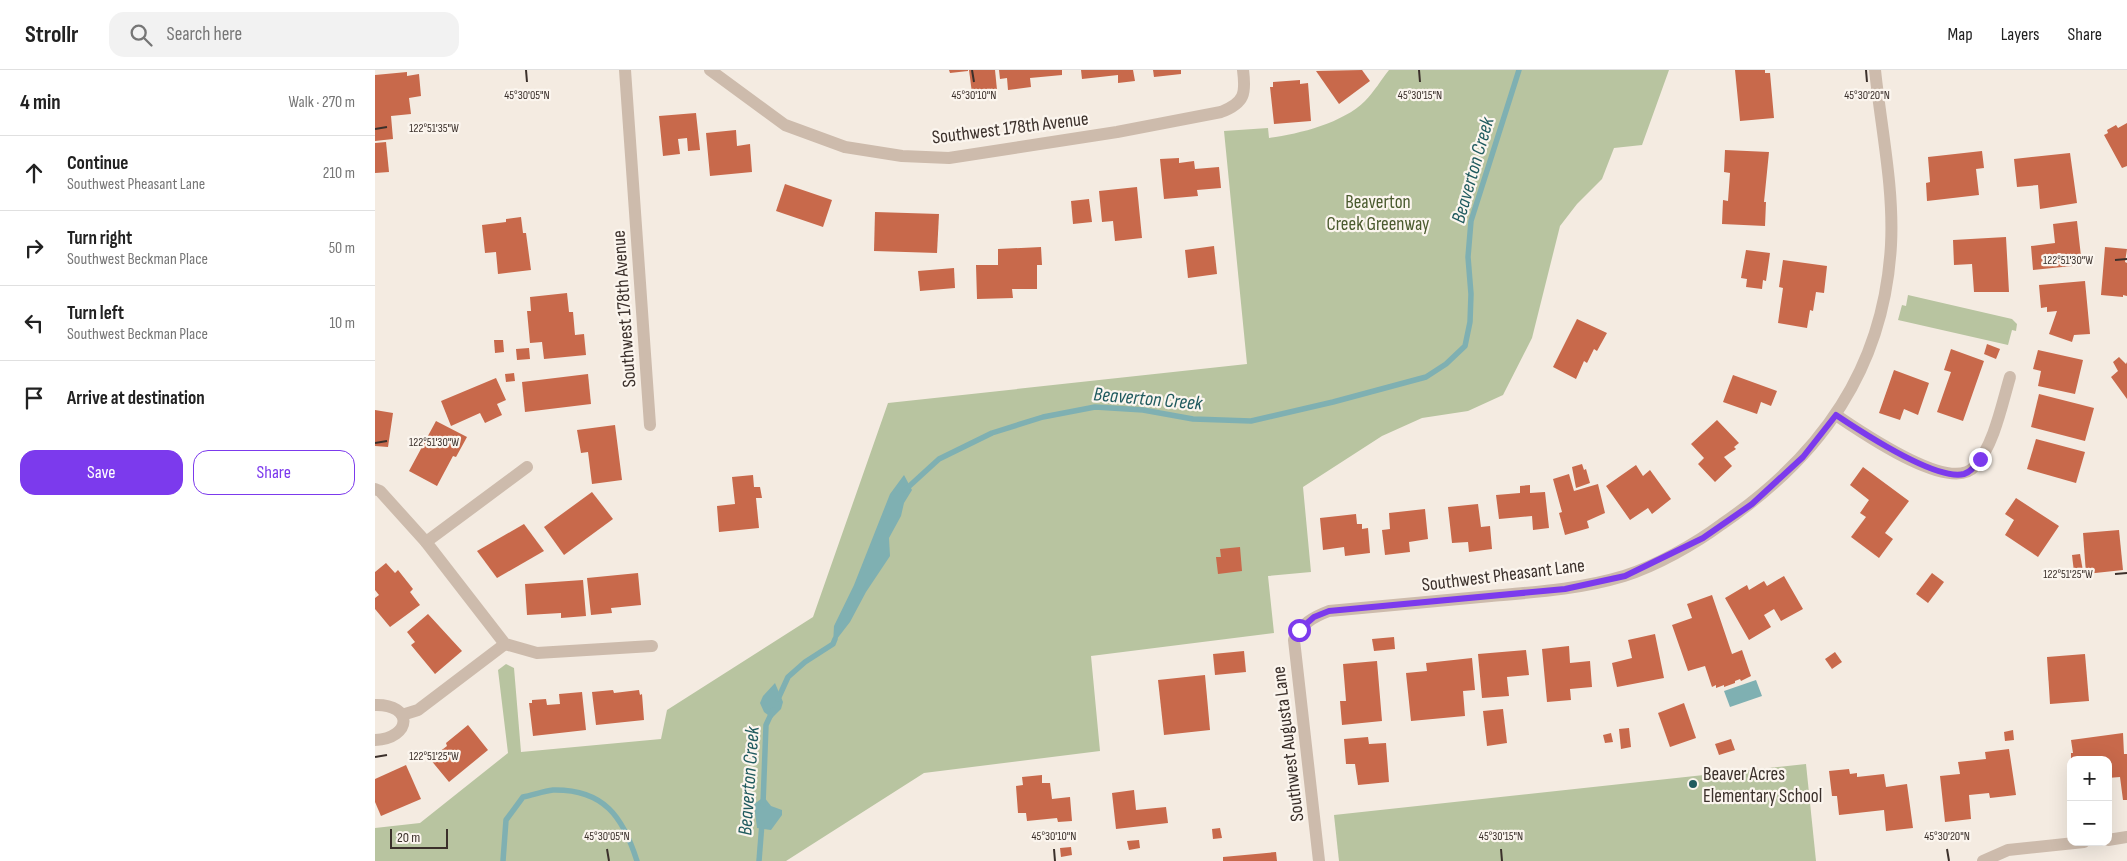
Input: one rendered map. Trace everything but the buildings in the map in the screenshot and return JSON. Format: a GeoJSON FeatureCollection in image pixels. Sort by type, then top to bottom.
{"type":"FeatureCollection","features":[{"type":"Feature","properties":{"kind":"street","name":"Southwest 178th Avenue"},"geometry":{"type":"LineString","coordinates":[[625,70],[650,425]]}},
{"type":"Feature","properties":{"kind":"street","name":"Southwest 178th Avenue"},"geometry":{"type":"LineString","coordinates":[[710,70],[785,125],[845,147],[902,156],[949,158],[1117,132],[1221,112],[1232,108],[1242,98],[1245,88],[1243,70]]}},
{"type":"Feature","properties":{"kind":"street","name":"Southwest Pheasant Lane"},"geometry":{"type":"LineString","coordinates":[[1303,626],[1314,617],[1329,611],[1565,589],[1625,576],[1703,538],[1752,504],[1803,457],[1836,415],[1858,377],[1874,340],[1883,298],[1891,246],[1889,184],[1875,70]]}},
{"type":"Feature","properties":{"kind":"street"},"geometry":{"type":"LineString","coordinates":[[1836,415],[1882,446],[1917,463],[1953,475],[1965,474],[1975,467],[1985,450],[2010,377]]}},
{"type":"Feature","properties":{"kind":"street"},"geometry":{"type":"LineString","coordinates":[[426,542],[527,468]]}},
{"type":"Feature","properties":{"kind":"street"},"geometry":{"type":"LineString","coordinates":[[375,489],[380,491],[426,542],[505,644],[537,653],[652,646]]}},
{"type":"Feature","properties":{"kind":"street","name":"Southwest Augusta Lane"},"geometry":{"type":"LineString","coordinates":[[1303,626],[1294,640],[1319,861]]}},
{"type":"Feature","properties":{"kind":"street"},"geometry":{"type":"LineString","coordinates":[[402,715],[418,710],[505,644]]}},
{"type":"Feature","properties":{"kind":"street"},"geometry":{"type":"LineString","coordinates":[[375,705],[395,707],[402,715],[403,726],[399,732],[391,737],[375,740]]}},
{"type":"Feature","properties":{"kind":"street"},"geometry":{"type":"LineString","coordinates":[[2112,840],[2127,838]]}},
{"type":"Feature","properties":{"kind":"street"},"geometry":{"type":"LineString","coordinates":[[1983,861],[2007,850],[2067,844]]}},
{"type":"Feature","properties":{"kind":"green space","name":"Beaverton Creek Greenway"},"geometry":{"type":"Polygon","coordinates":[[[1389,70],[1669,70],[1642,145],[1614,148],[1602,179],[1577,204],[1560,226],[1532,338],[1503,395],[1468,411],[1422,418],[1382,436],[1303,487],[1311,572],[1268,576],[1274,633],[1091,656],[1100,751],[924,773],[786,861],[375,861],[375,828],[420,823],[508,753],[498,670],[506,664],[514,668],[521,752],[661,739],[667,710],[813,617],[888,403],[1247,364],[1224,131],[1268,128],[1269,138],[1294,134],[1320,126],[1345,116],[1356,109],[1365,101],[1389,70]]]}},
{"type":"Feature","properties":{"kind":"green space"},"geometry":{"type":"Polygon","coordinates":[[[1908,295],[2012,319],[2017,324],[2016,331],[2012,330],[2008,345],[1898,320],[1902,305],[1906,306],[1908,295]]]}},
{"type":"Feature","properties":{"kind":"green space","name":"Beaver Acres Elementary School"},"geometry":{"type":"Polygon","coordinates":[[[1806,764],[1816,861],[1339,861],[1334,815],[1806,764]]]}},
{"type":"Feature","properties":{"kind":"water"},"geometry":{"type":"Polygon","coordinates":[[[904,475],[912,490],[904,503],[901,516],[889,538],[890,556],[866,592],[850,622],[833,644],[834,626],[854,585],[890,494],[904,475]]]}},
{"type":"Feature","properties":{"kind":"water"},"geometry":{"type":"Polygon","coordinates":[[[1756,680],[1762,696],[1730,707],[1724,691],[1756,680]]]}},
{"type":"Feature","properties":{"kind":"water"},"geometry":{"type":"Polygon","coordinates":[[[775,683],[783,702],[781,709],[772,718],[764,712],[760,703],[763,696],[775,683]]]}},
{"type":"Feature","properties":{"kind":"water"},"geometry":{"type":"Polygon","coordinates":[[[764,797],[771,806],[782,810],[782,815],[771,830],[757,828],[754,804],[764,797]]]}},
{"type":"Feature","properties":{"kind":"waterway","name":"Beaverton Creek"},"geometry":{"type":"LineString","coordinates":[[905,490],[939,459],[992,433],[1043,417],[1095,407],[1143,410],[1193,419],[1251,421],[1333,402],[1426,377],[1446,364],[1465,346],[1470,322],[1471,294],[1468,257],[1471,221],[1519,70]]}},
{"type":"Feature","properties":{"kind":"waterway","name":"Beaverton Creek"},"geometry":{"type":"LineString","coordinates":[[778,699],[788,677],[805,662],[833,644],[835,639]]}},
{"type":"Feature","properties":{"kind":"waterway","name":"Beaverton Creek"},"geometry":{"type":"LineString","coordinates":[[763,804],[766,725],[773,710]]}},
{"type":"Feature","properties":{"kind":"waterway","name":"Beaverton Creek"},"geometry":{"type":"LineString","coordinates":[[503,861],[506,820],[523,797],[553,790],[586,794],[598,800],[609,809],[625,831],[637,861]]}},
{"type":"Feature","properties":{"kind":"waterway","name":"Beaverton Creek"},"geometry":{"type":"LineString","coordinates":[[759,861],[762,823]]}},
{"type":"Feature","properties":{"kind":"place","name":"Beaver Acres Elementary School"},"geometry":{"type":"Point","coordinates":[1693,784]}},
{"type":"Feature","properties":{"kind":"route"},"geometry":{"type":"LineString","coordinates":[[1299,630],[1314,617],[1329,611],[1565,589],[1625,576],[1670,556],[1703,538],[1752,504],[1803,457],[1836,415],[1882,446],[1917,463],[1953,475],[1965,474],[1975,467],[1980,459]]}}]}
